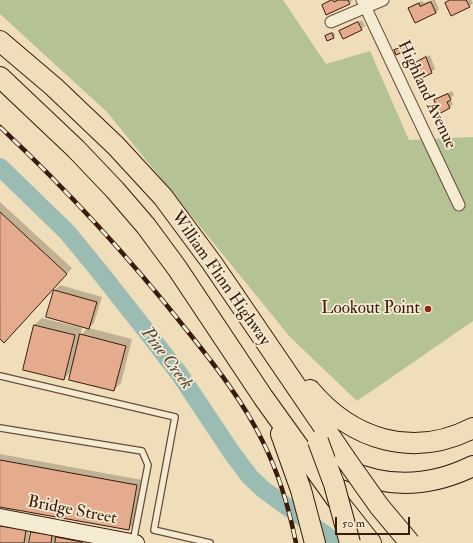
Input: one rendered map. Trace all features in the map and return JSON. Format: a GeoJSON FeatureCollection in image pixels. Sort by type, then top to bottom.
{"type":"FeatureCollection","features":[{"type":"Feature","properties":{"kind":"highway","name":"William Flinn Highway"},"geometry":{"type":"LineString","coordinates":[[0,41],[60,93],[132,162],[178,216],[379,506],[410,543]]}},
{"type":"Feature","properties":{"kind":"highway","name":"William Flinn Highway"},"geometry":{"type":"LineString","coordinates":[[0,77],[81,154],[146,226],[177,268],[262,397],[337,500],[371,543]]}},
{"type":"Feature","properties":{"kind":"highway"},"geometry":{"type":"LineString","coordinates":[[212,263],[314,394],[326,408],[345,423],[362,432],[408,443],[439,440],[460,434],[473,428]]}},
{"type":"Feature","properties":{"kind":"highway"},"geometry":{"type":"LineString","coordinates":[[284,371],[318,441],[334,484],[350,543]]}},
{"type":"Feature","properties":{"kind":"highway"},"geometry":{"type":"LineString","coordinates":[[262,397],[284,441],[293,466],[301,490],[314,543]]}},
{"type":"Feature","properties":{"kind":"highway"},"geometry":{"type":"LineString","coordinates":[[282,424],[297,439],[319,455],[341,468],[373,480],[406,483],[430,481],[453,475],[473,466]]}},
{"type":"Feature","properties":{"kind":"street"},"geometry":{"type":"LineString","coordinates":[[331,22],[363,4],[383,0]]}},
{"type":"Feature","properties":{"kind":"street","name":"Highland Avenue"},"geometry":{"type":"LineString","coordinates":[[363,4],[458,205]]}},
{"type":"Feature","properties":{"kind":"street","name":"Bridge Street"},"geometry":{"type":"LineString","coordinates":[[0,517],[134,543]]}},
{"type":"Feature","properties":{"kind":"lane"},"geometry":{"type":"LineString","coordinates":[[0,376],[176,417],[154,530],[210,543]]}},
{"type":"Feature","properties":{"kind":"lane"},"geometry":{"type":"LineString","coordinates":[[0,428],[142,451],[148,465],[134,543]]}},
{"type":"Feature","properties":{"kind":"green space"},"geometry":{"type":"Polygon","coordinates":[[[0,0],[283,0],[326,64],[370,51],[409,140],[473,137],[473,321],[357,401],[290,337],[107,112],[0,14],[0,0]]]}},
{"type":"Feature","properties":{"kind":"building"},"geometry":{"type":"Polygon","coordinates":[[[332,0],[334,2],[338,0],[348,0],[350,4],[326,15],[322,5],[332,0]]]}},
{"type":"Feature","properties":{"kind":"building"},"geometry":{"type":"Polygon","coordinates":[[[450,0],[466,0],[470,7],[451,16],[445,3],[450,0]]]}},
{"type":"Feature","properties":{"kind":"building"},"geometry":{"type":"Polygon","coordinates":[[[431,2],[436,13],[415,23],[408,8],[419,3],[420,6],[431,2]]]}},
{"type":"Feature","properties":{"kind":"building"},"geometry":{"type":"Polygon","coordinates":[[[358,22],[362,30],[343,39],[339,31],[358,22]]]}},
{"type":"Feature","properties":{"kind":"building"},"geometry":{"type":"Polygon","coordinates":[[[332,33],[334,38],[327,41],[325,36],[332,33]]]}},
{"type":"Feature","properties":{"kind":"building"},"geometry":{"type":"Polygon","coordinates":[[[407,46],[409,49],[396,55],[394,50],[407,46]]]}},
{"type":"Feature","properties":{"kind":"building"},"geometry":{"type":"Polygon","coordinates":[[[426,57],[432,73],[420,79],[415,69],[418,68],[415,63],[426,57]]]}},
{"type":"Feature","properties":{"kind":"building"},"geometry":{"type":"Polygon","coordinates":[[[448,94],[451,100],[447,102],[450,108],[439,114],[434,100],[448,94]]]}},
{"type":"Feature","properties":{"kind":"building"},"geometry":{"type":"Polygon","coordinates":[[[0,212],[67,274],[4,343],[0,339],[0,212]]]}},
{"type":"Feature","properties":{"kind":"building"},"geometry":{"type":"Polygon","coordinates":[[[54,290],[97,302],[89,329],[46,317],[54,290]]]}},
{"type":"Feature","properties":{"kind":"building"},"geometry":{"type":"Polygon","coordinates":[[[34,325],[75,335],[64,380],[23,370],[34,325]]]}},
{"type":"Feature","properties":{"kind":"building"},"geometry":{"type":"Polygon","coordinates":[[[80,334],[126,346],[114,391],[69,380],[80,334]]]}},
{"type":"Feature","properties":{"kind":"building"},"geometry":{"type":"Polygon","coordinates":[[[0,460],[137,485],[129,530],[0,507],[0,460]]]}},
{"type":"Feature","properties":{"kind":"building"},"geometry":{"type":"Polygon","coordinates":[[[0,526],[26,530],[24,543],[0,543],[0,526]]]}},
{"type":"Feature","properties":{"kind":"building"},"geometry":{"type":"Polygon","coordinates":[[[31,532],[52,535],[51,543],[29,543],[31,532]]]}},
{"type":"Feature","properties":{"kind":"building"},"geometry":{"type":"Polygon","coordinates":[[[56,537],[82,542],[82,543],[55,543],[56,537]]]}},
{"type":"Feature","properties":{"kind":"waterway","name":"Pine Creek"},"geometry":{"type":"LineString","coordinates":[[0,167],[67,232],[99,271],[180,375],[232,453],[250,477],[264,490],[337,543]]}},
{"type":"Feature","properties":{"kind":"railway"},"geometry":{"type":"LineString","coordinates":[[0,127],[49,174],[119,249],[207,355],[227,383],[255,427],[269,454],[283,491],[296,543]]}},
{"type":"Feature","properties":{"kind":"place","name":"Lookout Point"},"geometry":{"type":"Point","coordinates":[428,309]}}]}
